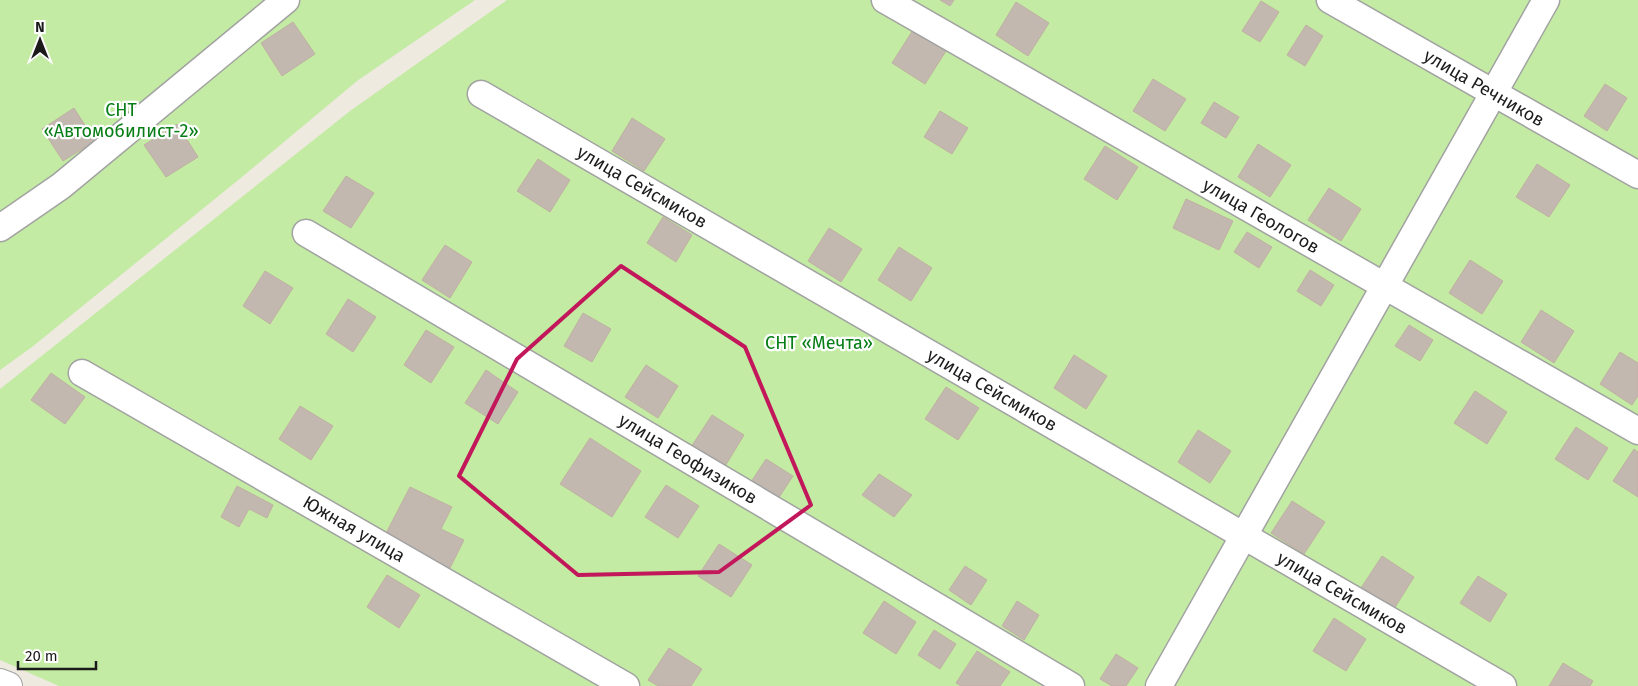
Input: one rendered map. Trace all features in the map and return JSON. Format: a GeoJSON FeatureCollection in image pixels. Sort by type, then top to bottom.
{"type":"FeatureCollection","features":[{"type":"Feature","properties":{"kind":"street"},"geometry":{"type":"LineString","coordinates":[[0,228],[61,186],[286,0]]}},
{"type":"Feature","properties":{"kind":"street","name":"улица Геологов"},"geometry":{"type":"LineString","coordinates":[[885,0],[1638,431]]}},
{"type":"Feature","properties":{"kind":"street","name":"улица Речников"},"geometry":{"type":"LineString","coordinates":[[1330,0],[1638,175]]}},
{"type":"Feature","properties":{"kind":"street"},"geometry":{"type":"LineString","coordinates":[[1159,686],[1546,0]]}},
{"type":"Feature","properties":{"kind":"street","name":"улица Сейсмиков"},"geometry":{"type":"LineString","coordinates":[[481,94],[1503,686]]}},
{"type":"Feature","properties":{"kind":"street","name":"улица Геофизиков"},"geometry":{"type":"LineString","coordinates":[[306,233],[1070,686]]}},
{"type":"Feature","properties":{"kind":"street","name":"Южная улица"},"geometry":{"type":"LineString","coordinates":[[82,373],[626,686]]}},
{"type":"Feature","properties":{"kind":"street"},"geometry":{"type":"LineString","coordinates":[[0,683],[8,686]]}},
{"type":"Feature","properties":{"kind":"highlighted area"},"geometry":{"type":"Polygon","coordinates":[[[621,266],[745,347],[811,505],[719,572],[578,575],[459,476],[517,359],[621,266]]]}},
{"type":"Feature","properties":{"kind":"green space","name":"СНТ «Автомобилист-2»"},"geometry":{"type":"Polygon","coordinates":[[[0,0],[475,0],[357,81],[32,347],[0,370],[0,0]]]}},
{"type":"Feature","properties":{"kind":"green space","name":"СНТ «Мечта»"},"geometry":{"type":"Polygon","coordinates":[[[507,0],[1638,0],[1638,686],[59,686],[0,660],[0,389],[350,111],[507,0]]]}},
{"type":"Feature","properties":{"kind":"building"},"geometry":{"type":"Polygon","coordinates":[[[940,0],[954,0],[950,6],[940,0]]]}},
{"type":"Feature","properties":{"kind":"building"},"geometry":{"type":"Polygon","coordinates":[[[1261,1],[1279,12],[1260,42],[1242,31],[1261,1]]]}},
{"type":"Feature","properties":{"kind":"building"},"geometry":{"type":"Polygon","coordinates":[[[1016,2],[1049,23],[1028,56],[996,35],[1016,2]]]}},
{"type":"Feature","properties":{"kind":"building"},"geometry":{"type":"Polygon","coordinates":[[[293,22],[315,54],[282,76],[261,43],[293,22]]]}},
{"type":"Feature","properties":{"kind":"building"},"geometry":{"type":"Polygon","coordinates":[[[1306,25],[1323,36],[1305,66],[1287,55],[1306,25]]]}},
{"type":"Feature","properties":{"kind":"building"},"geometry":{"type":"Polygon","coordinates":[[[913,30],[946,51],[925,84],[892,63],[913,30]]]}},
{"type":"Feature","properties":{"kind":"building"},"geometry":{"type":"Polygon","coordinates":[[[1153,79],[1186,99],[1165,131],[1133,111],[1153,79]]]}},
{"type":"Feature","properties":{"kind":"building"},"geometry":{"type":"Polygon","coordinates":[[[1605,84],[1627,98],[1607,131],[1584,116],[1605,84]]]}},
{"type":"Feature","properties":{"kind":"building"},"geometry":{"type":"Polygon","coordinates":[[[1214,102],[1239,117],[1226,138],[1201,123],[1214,102]]]}},
{"type":"Feature","properties":{"kind":"building"},"geometry":{"type":"Polygon","coordinates":[[[74,108],[95,141],[63,161],[42,129],[74,108]]]}},
{"type":"Feature","properties":{"kind":"building"},"geometry":{"type":"Polygon","coordinates":[[[940,111],[968,128],[952,154],[924,137],[940,111]]]}},
{"type":"Feature","properties":{"kind":"building"},"geometry":{"type":"Polygon","coordinates":[[[632,118],[665,139],[644,171],[612,151],[632,118]]]}},
{"type":"Feature","properties":{"kind":"building"},"geometry":{"type":"Polygon","coordinates":[[[177,124],[198,157],[166,177],[144,145],[177,124]]]}},
{"type":"Feature","properties":{"kind":"building"},"geometry":{"type":"Polygon","coordinates":[[[1258,144],[1291,165],[1270,197],[1238,177],[1258,144]]]}},
{"type":"Feature","properties":{"kind":"building"},"geometry":{"type":"Polygon","coordinates":[[[1105,146],[1138,167],[1117,200],[1084,179],[1105,146]]]}},
{"type":"Feature","properties":{"kind":"building"},"geometry":{"type":"Polygon","coordinates":[[[538,159],[570,180],[550,212],[517,191],[538,159]]]}},
{"type":"Feature","properties":{"kind":"building"},"geometry":{"type":"Polygon","coordinates":[[[1537,164],[1570,185],[1549,217],[1516,197],[1537,164]]]}},
{"type":"Feature","properties":{"kind":"building"},"geometry":{"type":"Polygon","coordinates":[[[346,176],[374,193],[351,228],[323,211],[346,176]]]}},
{"type":"Feature","properties":{"kind":"building"},"geometry":{"type":"Polygon","coordinates":[[[1329,188],[1361,209],[1341,241],[1308,220],[1329,188]]]}},
{"type":"Feature","properties":{"kind":"building"},"geometry":{"type":"Polygon","coordinates":[[[1186,199],[1233,221],[1219,250],[1173,228],[1186,199]]]}},
{"type":"Feature","properties":{"kind":"building"},"geometry":{"type":"Polygon","coordinates":[[[663,217],[692,235],[676,262],[647,243],[663,217]]]}},
{"type":"Feature","properties":{"kind":"building"},"geometry":{"type":"Polygon","coordinates":[[[829,228],[862,249],[841,282],[808,261],[829,228]]]}},
{"type":"Feature","properties":{"kind":"building"},"geometry":{"type":"Polygon","coordinates":[[[1247,232],[1272,247],[1259,268],[1234,252],[1247,232]]]}},
{"type":"Feature","properties":{"kind":"building"},"geometry":{"type":"Polygon","coordinates":[[[445,245],[472,262],[450,298],[422,280],[445,245]]]}},
{"type":"Feature","properties":{"kind":"building"},"geometry":{"type":"Polygon","coordinates":[[[899,247],[932,268],[911,301],[878,280],[899,247]]]}},
{"type":"Feature","properties":{"kind":"building"},"geometry":{"type":"Polygon","coordinates":[[[1470,260],[1503,281],[1482,314],[1449,293],[1470,260]]]}},
{"type":"Feature","properties":{"kind":"building"},"geometry":{"type":"Polygon","coordinates":[[[1310,270],[1334,285],[1321,306],[1297,291],[1310,270]]]}},
{"type":"Feature","properties":{"kind":"building"},"geometry":{"type":"Polygon","coordinates":[[[265,271],[293,288],[270,324],[243,306],[265,271]]]}},
{"type":"Feature","properties":{"kind":"building"},"geometry":{"type":"Polygon","coordinates":[[[348,299],[376,317],[353,352],[326,334],[348,299]]]}},
{"type":"Feature","properties":{"kind":"building"},"geometry":{"type":"Polygon","coordinates":[[[1541,310],[1574,331],[1554,363],[1521,342],[1541,310]]]}},
{"type":"Feature","properties":{"kind":"building"},"geometry":{"type":"Polygon","coordinates":[[[583,313],[611,329],[592,362],[564,346],[583,313]]]}},
{"type":"Feature","properties":{"kind":"building"},"geometry":{"type":"Polygon","coordinates":[[[1409,325],[1433,340],[1420,361],[1395,346],[1409,325]]]}},
{"type":"Feature","properties":{"kind":"building"},"geometry":{"type":"Polygon","coordinates":[[[426,330],[454,347],[431,383],[404,365],[426,330]]]}},
{"type":"Feature","properties":{"kind":"building"},"geometry":{"type":"Polygon","coordinates":[[[1620,352],[1638,363],[1638,396],[1632,405],[1600,384],[1620,352]]]}},
{"type":"Feature","properties":{"kind":"building"},"geometry":{"type":"Polygon","coordinates":[[[1074,355],[1107,376],[1086,409],[1054,388],[1074,355]]]}},
{"type":"Feature","properties":{"kind":"building"},"geometry":{"type":"Polygon","coordinates":[[[646,365],[678,386],[658,418],[625,397],[646,365]]]}},
{"type":"Feature","properties":{"kind":"building"},"geometry":{"type":"Polygon","coordinates":[[[486,370],[518,392],[498,424],[465,403],[486,370]]]}},
{"type":"Feature","properties":{"kind":"building"},"geometry":{"type":"Polygon","coordinates":[[[51,373],[85,397],[65,424],[31,400],[51,373]]]}},
{"type":"Feature","properties":{"kind":"building"},"geometry":{"type":"Polygon","coordinates":[[[946,387],[979,408],[958,440],[925,419],[946,387]]]}},
{"type":"Feature","properties":{"kind":"building"},"geometry":{"type":"Polygon","coordinates":[[[1475,391],[1507,412],[1487,444],[1454,423],[1475,391]]]}},
{"type":"Feature","properties":{"kind":"building"},"geometry":{"type":"Polygon","coordinates":[[[300,406],[333,426],[311,460],[279,439],[300,406]]]}},
{"type":"Feature","properties":{"kind":"building"},"geometry":{"type":"Polygon","coordinates":[[[712,415],[744,435],[724,468],[691,447],[712,415]]]}},
{"type":"Feature","properties":{"kind":"building"},"geometry":{"type":"Polygon","coordinates":[[[1576,427],[1608,448],[1588,480],[1555,459],[1576,427]]]}},
{"type":"Feature","properties":{"kind":"building"},"geometry":{"type":"Polygon","coordinates":[[[1198,430],[1231,451],[1210,483],[1178,462],[1198,430]]]}},
{"type":"Feature","properties":{"kind":"building"},"geometry":{"type":"Polygon","coordinates":[[[590,438],[641,471],[612,517],[560,484],[590,438]]]}},
{"type":"Feature","properties":{"kind":"building"},"geometry":{"type":"Polygon","coordinates":[[[1634,449],[1638,452],[1638,497],[1613,481],[1634,449]]]}},
{"type":"Feature","properties":{"kind":"building"},"geometry":{"type":"Polygon","coordinates":[[[766,459],[793,476],[778,499],[751,482],[766,459]]]}},
{"type":"Feature","properties":{"kind":"building"},"geometry":{"type":"Polygon","coordinates":[[[879,474],[912,495],[894,517],[862,495],[879,474]]]}},
{"type":"Feature","properties":{"kind":"building"},"geometry":{"type":"Polygon","coordinates":[[[666,485],[699,506],[678,538],[645,517],[666,485]]]}},
{"type":"Feature","properties":{"kind":"building"},"geometry":{"type":"Polygon","coordinates":[[[237,486],[273,505],[267,518],[249,509],[239,527],[221,517],[237,486]]]}},
{"type":"Feature","properties":{"kind":"building"},"geometry":{"type":"Polygon","coordinates":[[[410,487],[452,507],[441,529],[464,540],[449,570],[384,537],[410,487]]]}},
{"type":"Feature","properties":{"kind":"building"},"geometry":{"type":"Polygon","coordinates":[[[1292,501],[1325,522],[1304,554],[1271,533],[1292,501]]]}},
{"type":"Feature","properties":{"kind":"building"},"geometry":{"type":"Polygon","coordinates":[[[719,544],[752,565],[731,597],[698,576],[719,544]]]}},
{"type":"Feature","properties":{"kind":"building"},"geometry":{"type":"Polygon","coordinates":[[[1382,556],[1414,577],[1394,609],[1361,588],[1382,556]]]}},
{"type":"Feature","properties":{"kind":"building"},"geometry":{"type":"Polygon","coordinates":[[[965,566],[987,580],[971,605],[949,590],[965,566]]]}},
{"type":"Feature","properties":{"kind":"building"},"geometry":{"type":"Polygon","coordinates":[[[387,575],[420,595],[399,628],[367,607],[387,575]]]}},
{"type":"Feature","properties":{"kind":"building"},"geometry":{"type":"Polygon","coordinates":[[[1478,576],[1507,594],[1490,622],[1460,603],[1478,576]]]}},
{"type":"Feature","properties":{"kind":"building"},"geometry":{"type":"Polygon","coordinates":[[[884,601],[916,622],[896,654],[863,633],[884,601]]]}},
{"type":"Feature","properties":{"kind":"building"},"geometry":{"type":"Polygon","coordinates":[[[1017,601],[1039,615],[1024,640],[1002,626],[1017,601]]]}},
{"type":"Feature","properties":{"kind":"building"},"geometry":{"type":"Polygon","coordinates":[[[1334,618],[1366,639],[1346,671],[1313,651],[1334,618]]]}},
{"type":"Feature","properties":{"kind":"building"},"geometry":{"type":"Polygon","coordinates":[[[934,630],[956,644],[940,669],[918,655],[934,630]]]}},
{"type":"Feature","properties":{"kind":"building"},"geometry":{"type":"Polygon","coordinates":[[[669,648],[702,669],[691,686],[658,686],[648,680],[669,648]]]}},
{"type":"Feature","properties":{"kind":"building"},"geometry":{"type":"Polygon","coordinates":[[[977,651],[1010,672],[1000,686],[961,686],[956,683],[977,651]]]}},
{"type":"Feature","properties":{"kind":"building"},"geometry":{"type":"Polygon","coordinates":[[[1116,654],[1138,668],[1126,686],[1112,686],[1100,679],[1116,654]]]}},
{"type":"Feature","properties":{"kind":"building"},"geometry":{"type":"Polygon","coordinates":[[[1563,663],[1593,681],[1590,686],[1549,686],[1563,663]]]}}]}
